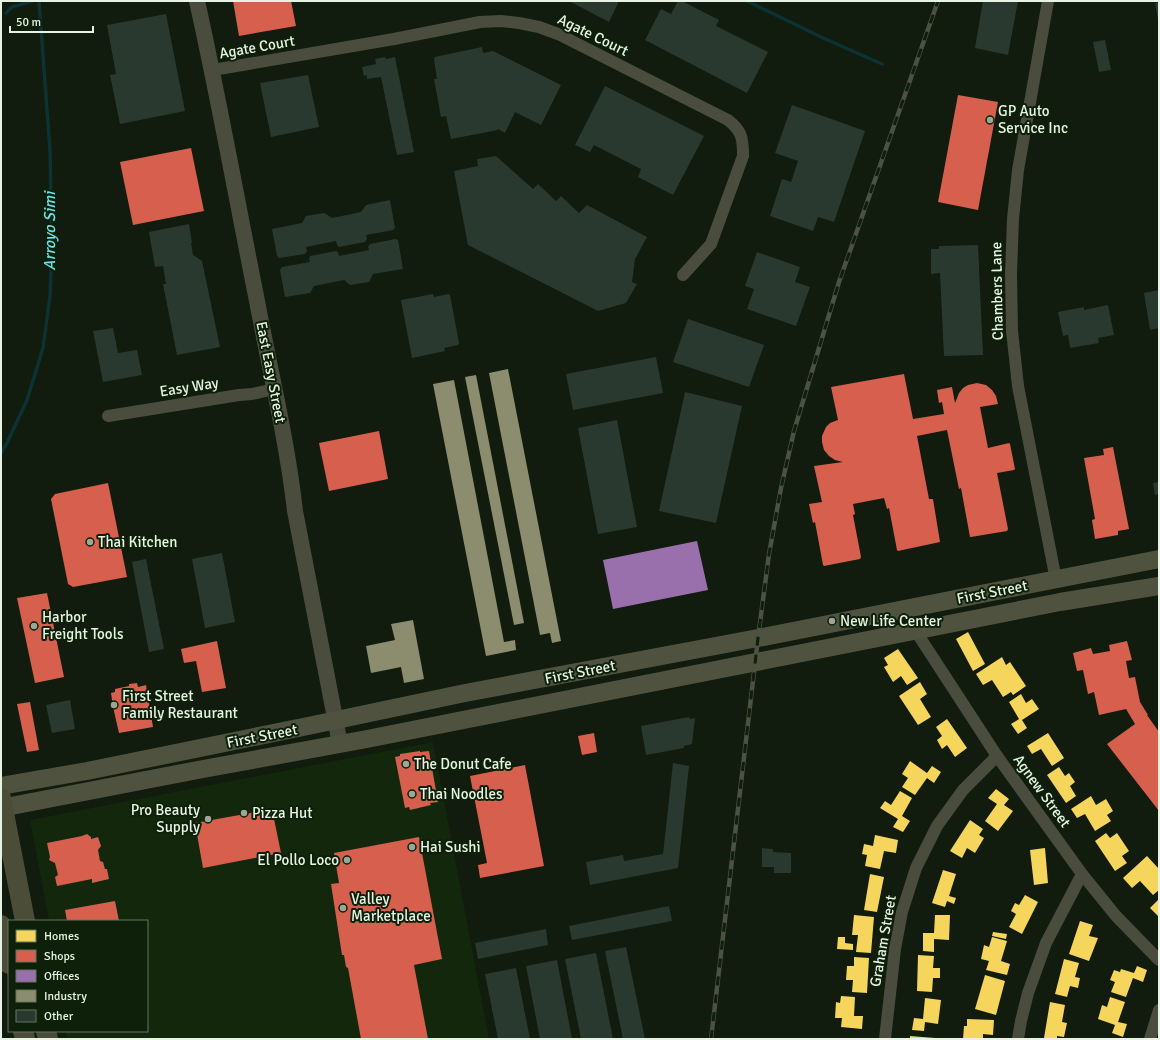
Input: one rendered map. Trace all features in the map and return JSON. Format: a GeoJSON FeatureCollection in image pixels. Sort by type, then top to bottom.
{"type":"FeatureCollection","features":[{"type":"Feature","properties":{"kind":"main road","name":"First Street"},"geometry":{"type":"LineString","coordinates":[[1,786],[87,771],[465,693],[1159,559]]}},
{"type":"Feature","properties":{"kind":"main road"},"geometry":{"type":"LineString","coordinates":[[1056,580],[1060,602],[1159,586]]}},
{"type":"Feature","properties":{"kind":"main road","name":"First Street"},"geometry":{"type":"LineString","coordinates":[[2,804],[340,744],[1060,602]]}},
{"type":"Feature","properties":{"kind":"main road"},"geometry":{"type":"LineString","coordinates":[[900,610],[915,630]]}},
{"type":"Feature","properties":{"kind":"main road"},"geometry":{"type":"LineString","coordinates":[[2,804],[25,920]]}},
{"type":"Feature","properties":{"kind":"main road"},"geometry":{"type":"LineString","coordinates":[[1,925],[8,959]]}},
{"type":"Feature","properties":{"kind":"street","name":"East Easy Street"},"geometry":{"type":"LineString","coordinates":[[198,1],[213,70],[286,446],[292,480],[295,512],[340,744]]}},
{"type":"Feature","properties":{"kind":"street","name":"Chambers Lane"},"geometry":{"type":"LineString","coordinates":[[1048,1],[1018,170],[1013,219],[1011,274],[1012,332],[1018,386],[1056,580]]}},
{"type":"Feature","properties":{"kind":"street","name":"Agate Court"},"geometry":{"type":"LineString","coordinates":[[213,70],[387,40],[480,22],[500,21],[519,23],[539,27],[558,34],[728,120],[740,132],[743,142],[743,156],[711,244],[683,276]]}},
{"type":"Feature","properties":{"kind":"street","name":"Easy Way"},"geometry":{"type":"LineString","coordinates":[[108,416],[252,394],[274,389]]}},
{"type":"Feature","properties":{"kind":"street","name":"Agnew Street"},"geometry":{"type":"LineString","coordinates":[[915,630],[997,756],[1082,874],[1116,916],[1159,960]]}},
{"type":"Feature","properties":{"kind":"street","name":"Graham Street"},"geometry":{"type":"LineString","coordinates":[[885,1039],[895,949],[902,912],[916,868],[937,826],[963,790],[997,756]]}},
{"type":"Feature","properties":{"kind":"street"},"geometry":{"type":"LineString","coordinates":[[1018,1039],[1028,993],[1046,943],[1082,874]]}},
{"type":"Feature","properties":{"kind":"street"},"geometry":{"type":"LineString","coordinates":[[1150,1039],[1159,1010]]}},
{"type":"Feature","properties":{"kind":"shaded area"},"geometry":{"type":"Polygon","coordinates":[[[433,742],[489,1039],[67,1039],[65,1032],[148,1032],[148,920],[49,920],[30,820],[433,742]]]}},
{"type":"Feature","properties":{"kind":"building: Homes"},"geometry":{"type":"Polygon","coordinates":[[[968,632],[985,664],[973,671],[956,639],[968,632]]]}},
{"type":"Feature","properties":{"kind":"building: Homes"},"geometry":{"type":"Polygon","coordinates":[[[898,649],[918,678],[907,685],[901,676],[893,682],[884,667],[888,665],[884,658],[898,649]]]}},
{"type":"Feature","properties":{"kind":"building: Homes"},"geometry":{"type":"Polygon","coordinates":[[[1002,657],[1006,665],[1010,662],[1026,686],[1013,695],[1011,692],[1003,697],[992,680],[983,685],[976,674],[1002,657]]]}},
{"type":"Feature","properties":{"kind":"building: Homes"},"geometry":{"type":"Polygon","coordinates":[[[920,682],[927,694],[920,699],[931,717],[918,725],[899,696],[920,682]]]}},
{"type":"Feature","properties":{"kind":"building: Homes"},"geometry":{"type":"Polygon","coordinates":[[[1021,694],[1026,703],[1032,699],[1039,709],[1022,720],[1027,728],[1018,734],[1011,724],[1019,719],[1009,702],[1021,694]]]}},
{"type":"Feature","properties":{"kind":"building: Homes"},"geometry":{"type":"Polygon","coordinates":[[[947,719],[967,748],[955,757],[947,745],[942,749],[937,740],[942,736],[936,727],[947,719]]]}},
{"type":"Feature","properties":{"kind":"building: Homes"},"geometry":{"type":"Polygon","coordinates":[[[1048,733],[1064,758],[1052,766],[1041,749],[1032,754],[1027,746],[1048,733]]]}},
{"type":"Feature","properties":{"kind":"building: Homes"},"geometry":{"type":"Polygon","coordinates":[[[910,761],[927,773],[932,766],[941,772],[934,783],[927,778],[915,795],[902,787],[908,778],[902,774],[910,761]]]}},
{"type":"Feature","properties":{"kind":"building: Homes"},"geometry":{"type":"Polygon","coordinates":[[[1059,767],[1065,776],[1069,773],[1075,782],[1070,786],[1076,796],[1066,803],[1047,775],[1059,767]]]}},
{"type":"Feature","properties":{"kind":"building: Homes"},"geometry":{"type":"Polygon","coordinates":[[[996,789],[1009,799],[1004,805],[1013,811],[998,831],[985,821],[997,804],[988,798],[996,789]]]}},
{"type":"Feature","properties":{"kind":"building: Homes"},"geometry":{"type":"Polygon","coordinates":[[[900,791],[912,798],[902,816],[910,821],[903,832],[893,827],[898,819],[880,808],[885,801],[891,805],[900,791]]]}},
{"type":"Feature","properties":{"kind":"building: Homes"},"geometry":{"type":"Polygon","coordinates":[[[1091,796],[1096,805],[1106,799],[1113,811],[1107,815],[1111,821],[1095,831],[1085,814],[1077,818],[1071,809],[1091,796]]]}},
{"type":"Feature","properties":{"kind":"building: Homes"},"geometry":{"type":"Polygon","coordinates":[[[970,820],[983,829],[979,835],[984,838],[975,853],[967,848],[962,858],[950,851],[970,820]]]}},
{"type":"Feature","properties":{"kind":"building: Homes"},"geometry":{"type":"Polygon","coordinates":[[[1106,833],[1110,838],[1117,833],[1129,851],[1122,856],[1127,863],[1115,871],[1095,841],[1106,833]]]}},
{"type":"Feature","properties":{"kind":"building: Homes"},"geometry":{"type":"Polygon","coordinates":[[[875,835],[898,840],[896,853],[884,851],[880,869],[865,866],[867,855],[862,854],[864,844],[873,846],[875,835]]]}},
{"type":"Feature","properties":{"kind":"building: Homes"},"geometry":{"type":"Polygon","coordinates":[[[1045,848],[1048,883],[1034,885],[1030,850],[1045,848]]]}},
{"type":"Feature","properties":{"kind":"building: Homes"},"geometry":{"type":"Polygon","coordinates":[[[1147,856],[1159,869],[1159,890],[1153,895],[1140,881],[1132,888],[1123,878],[1147,856]]]}},
{"type":"Feature","properties":{"kind":"building: Homes"},"geometry":{"type":"Polygon","coordinates":[[[943,870],[956,874],[949,896],[956,898],[954,904],[947,901],[945,907],[932,903],[943,870]]]}},
{"type":"Feature","properties":{"kind":"building: Homes"},"geometry":{"type":"Polygon","coordinates":[[[870,874],[884,877],[877,912],[864,910],[870,874]]]}},
{"type":"Feature","properties":{"kind":"building: Homes"},"geometry":{"type":"Polygon","coordinates":[[[1025,895],[1038,902],[1022,934],[1009,927],[1016,914],[1011,911],[1015,903],[1019,905],[1025,895]]]}},
{"type":"Feature","properties":{"kind":"building: Homes"},"geometry":{"type":"Polygon","coordinates":[[[1159,899],[1159,917],[1150,908],[1159,899]]]}},
{"type":"Feature","properties":{"kind":"building: Homes"},"geometry":{"type":"Polygon","coordinates":[[[854,915],[874,917],[871,953],[856,952],[858,935],[852,935],[854,915]]]}},
{"type":"Feature","properties":{"kind":"building: Homes"},"geometry":{"type":"Polygon","coordinates":[[[935,915],[950,915],[949,940],[934,939],[934,952],[923,951],[923,933],[934,933],[935,915]]]}},
{"type":"Feature","properties":{"kind":"building: Homes"},"geometry":{"type":"Polygon","coordinates":[[[1080,921],[1093,925],[1089,936],[1098,938],[1089,961],[1069,954],[1080,921]]]}},
{"type":"Feature","properties":{"kind":"building: Homes"},"geometry":{"type":"Polygon","coordinates":[[[993,932],[1007,934],[1006,939],[992,936],[993,932]]]}},
{"type":"Feature","properties":{"kind":"building: Homes"},"geometry":{"type":"Polygon","coordinates":[[[838,937],[845,937],[845,943],[853,944],[853,950],[837,949],[838,937]]]}},
{"type":"Feature","properties":{"kind":"building: Homes"},"geometry":{"type":"Polygon","coordinates":[[[992,937],[1007,941],[1001,961],[1010,964],[1007,975],[986,970],[989,961],[981,959],[984,945],[989,947],[992,937]]]}},
{"type":"Feature","properties":{"kind":"building: Homes"},"geometry":{"type":"Polygon","coordinates":[[[918,955],[934,956],[933,968],[940,968],[940,978],[933,978],[932,992],[917,991],[918,955]]]}},
{"type":"Feature","properties":{"kind":"building: Homes"},"geometry":{"type":"Polygon","coordinates":[[[854,957],[869,958],[867,993],[852,992],[853,980],[846,980],[847,966],[854,966],[854,957]]]}},
{"type":"Feature","properties":{"kind":"building: Homes"},"geometry":{"type":"Polygon","coordinates":[[[1064,959],[1079,963],[1075,977],[1080,978],[1078,988],[1070,986],[1067,997],[1055,994],[1064,959]]]}},
{"type":"Feature","properties":{"kind":"building: Homes"},"geometry":{"type":"Polygon","coordinates":[[[1137,966],[1147,970],[1143,982],[1133,978],[1126,997],[1111,992],[1115,982],[1110,980],[1114,970],[1120,972],[1121,969],[1134,973],[1137,966]]]}},
{"type":"Feature","properties":{"kind":"building: Homes"},"geometry":{"type":"Polygon","coordinates":[[[985,975],[1005,981],[996,1015],[975,1009],[985,975]]]}},
{"type":"Feature","properties":{"kind":"building: Homes"},"geometry":{"type":"Polygon","coordinates":[[[841,996],[855,997],[854,1016],[863,1016],[862,1029],[841,1027],[842,1018],[835,1018],[836,1002],[840,1003],[841,996]]]}},
{"type":"Feature","properties":{"kind":"building: Homes"},"geometry":{"type":"Polygon","coordinates":[[[1110,997],[1125,1002],[1118,1022],[1127,1024],[1123,1037],[1112,1033],[1115,1025],[1098,1019],[1102,1005],[1107,1007],[1110,997]]]}},
{"type":"Feature","properties":{"kind":"building: Homes"},"geometry":{"type":"Polygon","coordinates":[[[925,998],[941,1000],[938,1024],[925,1022],[924,1031],[912,1030],[914,1018],[923,1019],[925,998]]]}},
{"type":"Feature","properties":{"kind":"building: Homes"},"geometry":{"type":"Polygon","coordinates":[[[1050,1002],[1065,1005],[1062,1022],[1067,1023],[1064,1037],[1057,1036],[1057,1039],[1044,1038],[1050,1002]]]}},
{"type":"Feature","properties":{"kind":"building: Homes"},"geometry":{"type":"Polygon","coordinates":[[[967,1019],[994,1020],[993,1035],[983,1034],[983,1039],[963,1039],[964,1026],[967,1026],[967,1019]]]}},
{"type":"Feature","properties":{"kind":"building: Homes"},"geometry":{"type":"Polygon","coordinates":[[[910,1036],[935,1038],[935,1039],[910,1039],[910,1036]]]}},
{"type":"Feature","properties":{"kind":"building: Shops"},"geometry":{"type":"Polygon","coordinates":[[[233,1],[291,1],[296,26],[239,36],[233,1]]]}},
{"type":"Feature","properties":{"kind":"building: Shops"},"geometry":{"type":"Polygon","coordinates":[[[958,95],[998,102],[978,210],[938,202],[958,95]]]}},
{"type":"Feature","properties":{"kind":"building: Shops"},"geometry":{"type":"Polygon","coordinates":[[[191,148],[204,211],[133,225],[120,162],[191,148]]]}},
{"type":"Feature","properties":{"kind":"building: Shops"},"geometry":{"type":"Polygon","coordinates":[[[904,374],[913,419],[944,414],[942,402],[939,403],[937,390],[952,387],[955,403],[959,393],[968,385],[977,383],[986,385],[992,390],[996,396],[998,404],[980,407],[988,448],[1010,444],[1015,469],[997,473],[1008,529],[1007,531],[970,537],[961,488],[959,489],[947,430],[917,436],[929,499],[933,499],[940,542],[898,551],[889,508],[887,509],[884,498],[853,504],[855,514],[853,515],[861,557],[860,559],[824,566],[815,522],[813,523],[809,504],[822,502],[814,466],[843,462],[835,460],[829,456],[824,450],[822,442],[822,436],[826,427],[830,423],[838,420],[831,387],[904,374]]]}},
{"type":"Feature","properties":{"kind":"building: Shops"},"geometry":{"type":"Polygon","coordinates":[[[379,431],[388,479],[329,491],[319,443],[379,431]]]}},
{"type":"Feature","properties":{"kind":"building: Shops"},"geometry":{"type":"Polygon","coordinates":[[[1113,447],[1129,529],[1118,531],[1118,535],[1095,539],[1092,520],[1095,519],[1084,458],[1104,455],[1103,449],[1113,447]]]}},
{"type":"Feature","properties":{"kind":"building: Shops"},"geometry":{"type":"Polygon","coordinates":[[[108,483],[127,577],[73,587],[68,584],[51,499],[55,494],[108,483]]]}},
{"type":"Feature","properties":{"kind":"building: Shops"},"geometry":{"type":"Polygon","coordinates":[[[47,593],[64,677],[35,683],[17,598],[47,593]]]}},
{"type":"Feature","properties":{"kind":"building: Shops"},"geometry":{"type":"Polygon","coordinates":[[[217,641],[226,688],[202,692],[196,661],[184,663],[181,649],[217,641]]]}},
{"type":"Feature","properties":{"kind":"building: Shops"},"geometry":{"type":"Polygon","coordinates":[[[1127,641],[1132,660],[1126,661],[1129,678],[1135,677],[1140,702],[1159,732],[1159,811],[1107,744],[1135,724],[1126,709],[1099,715],[1094,692],[1088,694],[1083,670],[1077,671],[1073,653],[1091,648],[1093,654],[1110,651],[1109,645],[1127,641]]]}},
{"type":"Feature","properties":{"kind":"building: Shops"},"geometry":{"type":"Polygon","coordinates":[[[137,683],[138,687],[146,685],[153,727],[119,733],[111,693],[115,692],[115,689],[137,683]]]}},
{"type":"Feature","properties":{"kind":"building: Shops"},"geometry":{"type":"Polygon","coordinates":[[[30,702],[39,750],[27,752],[17,704],[30,702]]]}},
{"type":"Feature","properties":{"kind":"building: Shops"},"geometry":{"type":"Polygon","coordinates":[[[594,733],[597,752],[582,755],[578,736],[594,733]]]}},
{"type":"Feature","properties":{"kind":"building: Shops"},"geometry":{"type":"Polygon","coordinates":[[[429,751],[438,802],[430,803],[431,805],[410,810],[409,807],[405,808],[395,757],[400,756],[400,754],[429,751]]]}},
{"type":"Feature","properties":{"kind":"building: Shops"},"geometry":{"type":"Polygon","coordinates":[[[525,765],[544,866],[480,878],[478,865],[487,863],[470,776],[525,765]]]}},
{"type":"Feature","properties":{"kind":"building: Shops"},"geometry":{"type":"Polygon","coordinates":[[[272,809],[281,853],[203,868],[195,823],[272,809]]]}},
{"type":"Feature","properties":{"kind":"building: Shops"},"geometry":{"type":"Polygon","coordinates":[[[87,834],[91,837],[91,839],[98,837],[101,846],[98,850],[100,861],[103,862],[105,869],[107,869],[109,879],[92,883],[92,879],[57,886],[55,877],[58,875],[55,863],[49,860],[50,857],[47,843],[87,834]]]}},
{"type":"Feature","properties":{"kind":"building: Shops"},"geometry":{"type":"Polygon","coordinates":[[[419,837],[442,959],[414,965],[428,1039],[361,1039],[348,968],[346,967],[344,955],[342,955],[331,884],[339,883],[334,853],[419,837]]]}},
{"type":"Feature","properties":{"kind":"building: Shops"},"geometry":{"type":"Polygon","coordinates":[[[115,901],[119,920],[67,920],[65,910],[115,901]]]}},
{"type":"Feature","properties":{"kind":"building: Offices"},"geometry":{"type":"Polygon","coordinates":[[[697,541],[708,590],[613,609],[603,560],[697,541]]]}},
{"type":"Feature","properties":{"kind":"building: Industry"},"geometry":{"type":"Polygon","coordinates":[[[508,369],[561,641],[552,643],[550,633],[540,635],[489,373],[508,369]]]}},
{"type":"Feature","properties":{"kind":"building: Industry"},"geometry":{"type":"Polygon","coordinates":[[[476,375],[524,623],[514,625],[465,377],[476,375]]]}},
{"type":"Feature","properties":{"kind":"building: Industry"},"geometry":{"type":"Polygon","coordinates":[[[454,380],[504,642],[515,640],[516,650],[486,656],[433,384],[454,380]]]}},
{"type":"Feature","properties":{"kind":"building: Industry"},"geometry":{"type":"Polygon","coordinates":[[[413,620],[424,679],[404,683],[401,667],[371,673],[366,646],[395,640],[391,624],[413,620]]]}},
{"type":"Feature","properties":{"kind":"building: Other"},"geometry":{"type":"Polygon","coordinates":[[[569,1],[619,1],[609,22],[569,1]]]}},
{"type":"Feature","properties":{"kind":"building: Other"},"geometry":{"type":"Polygon","coordinates":[[[678,1],[682,1],[719,20],[716,26],[768,52],[747,93],[645,40],[661,9],[671,14],[678,1]]]}},
{"type":"Feature","properties":{"kind":"building: Other"},"geometry":{"type":"Polygon","coordinates":[[[983,1],[1018,1],[1008,55],[975,48],[983,1]]]}},
{"type":"Feature","properties":{"kind":"building: Other"},"geometry":{"type":"Polygon","coordinates":[[[1155,3],[1159,3],[1159,20],[1158,20],[1155,3]]]}},
{"type":"Feature","properties":{"kind":"building: Other"},"geometry":{"type":"Polygon","coordinates":[[[166,14],[185,111],[120,124],[110,75],[116,74],[107,25],[166,14]]]}},
{"type":"Feature","properties":{"kind":"building: Other"},"geometry":{"type":"Polygon","coordinates":[[[1105,40],[1111,70],[1099,72],[1093,42],[1105,40]]]}},
{"type":"Feature","properties":{"kind":"building: Other"},"geometry":{"type":"Polygon","coordinates":[[[482,47],[483,53],[493,51],[561,85],[541,125],[515,112],[505,133],[498,129],[451,139],[446,116],[441,117],[434,79],[437,79],[434,59],[435,57],[482,47]]]}},
{"type":"Feature","properties":{"kind":"building: Other"},"geometry":{"type":"Polygon","coordinates":[[[385,57],[386,59],[395,57],[414,152],[397,155],[381,77],[367,79],[367,75],[364,76],[362,67],[376,64],[375,59],[385,57]]]}},
{"type":"Feature","properties":{"kind":"building: Other"},"geometry":{"type":"Polygon","coordinates":[[[308,75],[319,127],[271,137],[260,83],[308,75]]]}},
{"type":"Feature","properties":{"kind":"building: Other"},"geometry":{"type":"Polygon","coordinates":[[[605,86],[704,136],[673,195],[638,177],[641,169],[594,145],[590,152],[575,145],[605,86]]]}},
{"type":"Feature","properties":{"kind":"building: Other"},"geometry":{"type":"Polygon","coordinates":[[[792,105],[865,131],[834,222],[818,217],[813,231],[770,216],[782,179],[791,182],[798,161],[775,153],[792,105]]]}},
{"type":"Feature","properties":{"kind":"building: Other"},"geometry":{"type":"Polygon","coordinates":[[[496,156],[533,189],[538,184],[556,201],[561,196],[579,213],[587,205],[647,237],[635,259],[632,282],[637,284],[626,303],[598,311],[468,245],[454,171],[478,166],[477,159],[496,156]]]}},
{"type":"Feature","properties":{"kind":"building: Other"},"geometry":{"type":"Polygon","coordinates":[[[390,200],[395,228],[393,230],[366,235],[367,239],[365,242],[339,247],[336,241],[306,247],[307,251],[305,254],[279,258],[277,256],[272,229],[302,223],[306,216],[324,213],[332,218],[361,212],[366,205],[390,200]]]}},
{"type":"Feature","properties":{"kind":"building: Other"},"geometry":{"type":"Polygon","coordinates":[[[189,224],[193,255],[202,261],[220,347],[177,355],[163,284],[166,284],[163,266],[155,267],[149,232],[189,224]]]}},
{"type":"Feature","properties":{"kind":"building: Other"},"geometry":{"type":"Polygon","coordinates":[[[395,239],[398,240],[403,269],[373,274],[369,282],[350,285],[344,280],[314,286],[310,293],[285,297],[280,270],[282,267],[310,262],[310,256],[336,251],[338,252],[339,256],[369,250],[368,247],[370,244],[395,239]]]}},
{"type":"Feature","properties":{"kind":"building: Other"},"geometry":{"type":"Polygon","coordinates":[[[978,245],[983,355],[944,356],[940,273],[931,274],[931,249],[939,249],[939,246],[978,245]]]}},
{"type":"Feature","properties":{"kind":"building: Other"},"geometry":{"type":"Polygon","coordinates":[[[757,252],[800,267],[795,282],[810,287],[796,326],[747,309],[754,289],[745,286],[757,252]]]}},
{"type":"Feature","properties":{"kind":"building: Other"},"geometry":{"type":"Polygon","coordinates":[[[1159,290],[1159,328],[1150,330],[1144,293],[1159,290]]]}},
{"type":"Feature","properties":{"kind":"building: Other"},"geometry":{"type":"Polygon","coordinates":[[[433,294],[434,297],[448,294],[450,295],[459,343],[458,345],[444,348],[445,351],[412,358],[401,300],[433,294]]]}},
{"type":"Feature","properties":{"kind":"building: Other"},"geometry":{"type":"Polygon","coordinates":[[[1108,305],[1114,335],[1098,338],[1099,343],[1070,348],[1068,335],[1063,336],[1058,312],[1084,307],[1084,310],[1108,305]]]}},
{"type":"Feature","properties":{"kind":"building: Other"},"geometry":{"type":"Polygon","coordinates":[[[688,319],[764,345],[749,387],[673,362],[688,319]]]}},
{"type":"Feature","properties":{"kind":"building: Other"},"geometry":{"type":"Polygon","coordinates":[[[113,328],[118,353],[137,350],[142,375],[103,382],[93,331],[113,328]]]}},
{"type":"Feature","properties":{"kind":"building: Other"},"geometry":{"type":"Polygon","coordinates":[[[656,357],[663,393],[573,410],[566,374],[656,357]]]}},
{"type":"Feature","properties":{"kind":"building: Other"},"geometry":{"type":"Polygon","coordinates":[[[685,392],[742,406],[716,523],[659,511],[685,392]]]}},
{"type":"Feature","properties":{"kind":"building: Other"},"geometry":{"type":"Polygon","coordinates":[[[617,420],[637,527],[598,534],[578,428],[617,420]]]}},
{"type":"Feature","properties":{"kind":"building: Other"},"geometry":{"type":"Polygon","coordinates":[[[1159,482],[1159,494],[1155,495],[1153,483],[1159,482]]]}},
{"type":"Feature","properties":{"kind":"building: Other"},"geometry":{"type":"Polygon","coordinates":[[[222,553],[235,622],[205,628],[192,559],[222,553]]]}},
{"type":"Feature","properties":{"kind":"building: Other"},"geometry":{"type":"Polygon","coordinates":[[[146,559],[164,649],[149,652],[132,562],[146,559]]]}},
{"type":"Feature","properties":{"kind":"building: Other"},"geometry":{"type":"Polygon","coordinates":[[[70,700],[75,729],[52,733],[46,705],[70,700]]]}},
{"type":"Feature","properties":{"kind":"building: Other"},"geometry":{"type":"Polygon","coordinates":[[[689,717],[690,719],[695,718],[692,744],[684,746],[684,748],[646,755],[641,726],[689,717]]]}},
{"type":"Feature","properties":{"kind":"building: Other"},"geometry":{"type":"Polygon","coordinates":[[[673,763],[689,766],[678,868],[590,885],[586,862],[623,855],[624,861],[663,854],[673,763]]]}},
{"type":"Feature","properties":{"kind":"building: Other"},"geometry":{"type":"Polygon","coordinates":[[[762,848],[773,849],[773,852],[791,853],[791,873],[774,873],[774,867],[762,867],[762,848]]]}},
{"type":"Feature","properties":{"kind":"building: Other"},"geometry":{"type":"Polygon","coordinates":[[[669,906],[672,921],[572,940],[569,926],[669,906]]]}},
{"type":"Feature","properties":{"kind":"building: Other"},"geometry":{"type":"Polygon","coordinates":[[[546,929],[548,945],[478,959],[475,943],[546,929]]]}},
{"type":"Feature","properties":{"kind":"building: Other"},"geometry":{"type":"Polygon","coordinates":[[[626,947],[645,1039],[623,1039],[605,951],[626,947]]]}},
{"type":"Feature","properties":{"kind":"building: Other"},"geometry":{"type":"Polygon","coordinates":[[[596,953],[613,1039],[581,1039],[565,959],[596,953]]]}},
{"type":"Feature","properties":{"kind":"building: Other"},"geometry":{"type":"Polygon","coordinates":[[[557,960],[572,1039],[540,1039],[526,966],[557,960]]]}},
{"type":"Feature","properties":{"kind":"building: Other"},"geometry":{"type":"Polygon","coordinates":[[[516,968],[530,1039],[498,1039],[485,974],[516,968]]]}},
{"type":"Feature","properties":{"kind":"waterway"},"geometry":{"type":"LineString","coordinates":[[6,13],[12,7],[32,1]]}},
{"type":"Feature","properties":{"kind":"waterway","name":"Arroyo Simi"},"geometry":{"type":"LineString","coordinates":[[1,453],[27,400],[43,348],[50,296],[52,248],[50,151],[39,1]]}},
{"type":"Feature","properties":{"kind":"waterway"},"geometry":{"type":"LineString","coordinates":[[747,1],[823,38],[882,64]]}},
{"type":"Feature","properties":{"kind":"railway"},"geometry":{"type":"LineString","coordinates":[[711,1039],[758,638],[769,554],[781,488],[794,431],[839,282],[938,1]]}},
{"type":"Feature","properties":{"kind":"place","name":"GP Auto Service Inc"},"geometry":{"type":"Point","coordinates":[990,120]}},
{"type":"Feature","properties":{"kind":"place","name":"Thai Kitchen"},"geometry":{"type":"Point","coordinates":[90,542]}},
{"type":"Feature","properties":{"kind":"place","name":"New Life Center"},"geometry":{"type":"Point","coordinates":[832,621]}},
{"type":"Feature","properties":{"kind":"place","name":"Harbor Freight Tools"},"geometry":{"type":"Point","coordinates":[34,626]}},
{"type":"Feature","properties":{"kind":"place","name":"First Street Family Restaurant"},"geometry":{"type":"Point","coordinates":[114,705]}},
{"type":"Feature","properties":{"kind":"place","name":"The Donut Cafe"},"geometry":{"type":"Point","coordinates":[406,764]}},
{"type":"Feature","properties":{"kind":"place","name":"Thai Noodles"},"geometry":{"type":"Point","coordinates":[412,794]}},
{"type":"Feature","properties":{"kind":"place","name":"Pizza Hut"},"geometry":{"type":"Point","coordinates":[244,813]}},
{"type":"Feature","properties":{"kind":"place","name":"Pro Beauty Supply"},"geometry":{"type":"Point","coordinates":[208,819]}},
{"type":"Feature","properties":{"kind":"place","name":"Hai Sushi"},"geometry":{"type":"Point","coordinates":[412,847]}},
{"type":"Feature","properties":{"kind":"place","name":"El Pollo Loco"},"geometry":{"type":"Point","coordinates":[347,860]}},
{"type":"Feature","properties":{"kind":"place","name":"Valley Marketplace"},"geometry":{"type":"Point","coordinates":[343,908]}}]}
